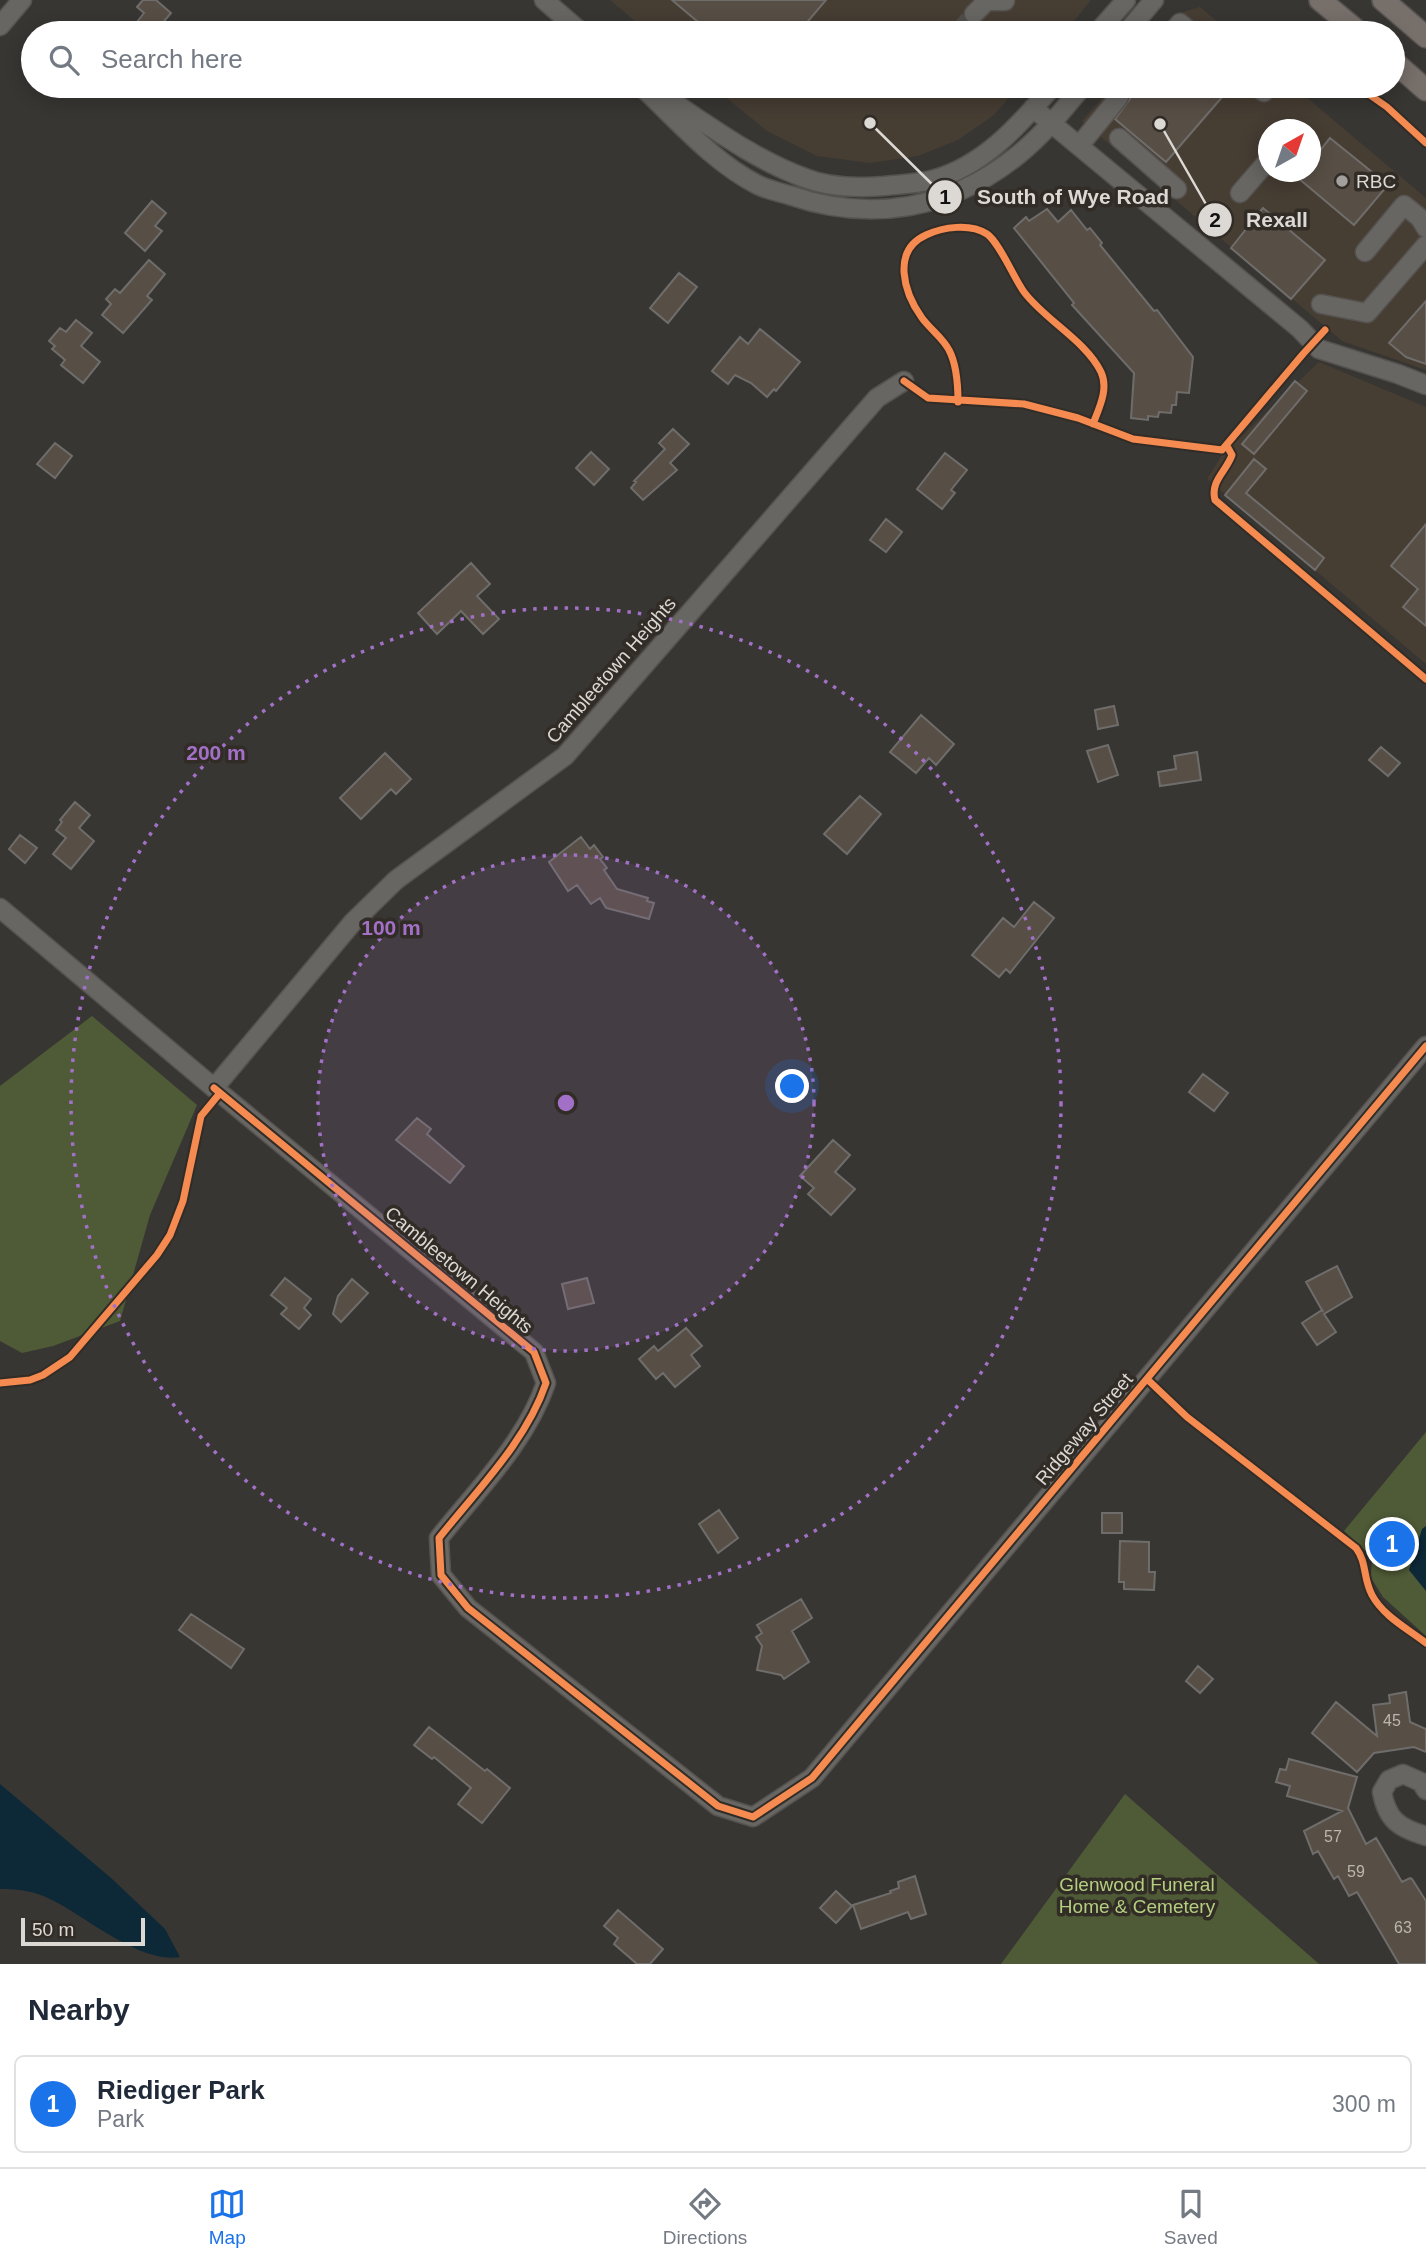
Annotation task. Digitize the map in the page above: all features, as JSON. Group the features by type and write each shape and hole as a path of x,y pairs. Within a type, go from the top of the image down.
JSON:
{"main road":[{"path":"1383,0 1426,37"},
{"path":"1320,1 1345,21"},
{"path":"1405,72 1426,90"}],"street":[{"path":"0,26 22,0"},
{"path":"544,0 568,21"},
{"path":"1108,21 1126,0"},
{"path":"1136,21 1154,0"},
{"path":"974,14 987,1 1005,1"},
{"path":"654,98 719,158 759,185 823,206 858,210 915,206 950,196 985,178 1018,156 1073,98"},
{"path":"666,98 747,151 807,179 854,188 932,180 958,169 989,151 1018,126 1042,98"},
{"path":"1079,146 1118,98"},
{"path":"1033,108 1300,329 1319,349 1426,385"},
{"path":"1119,138 1177,189"},
{"path":"1240,193 1258,172"},
{"path":"1365,252 1404,205 1420,218 1426,228"},
{"path":"1321,304 1367,313 1426,245"},
{"name":"Cambleetown Heights","path":"214,1088 353,922 396,880 565,756 877,398 904,381"},
{"name":"Cambleetown Heights","path":"0,908 534,1352 546,1383 540,1401 512,1447 439,1538 441,1575 468,1608 718,1806 753,1817"},
{"name":"Ridgeway Street","path":"753,1817 812,1778 1426,1046"},
{"path":"1426,1790 1421,1782 1403,1774 1389,1780 1382,1792 1385,1810 1398,1824 1426,1836"}],"shaded area":[{"path":"610,0 1091,0 1074,21 635,21"},
{"path":"1200,7 1217,21 1168,21 1173,15"},
{"path":"727,98 1009,98 994,115 958,140 918,156 870,163 817,156 767,131"},
{"path":"1102,98 1307,98 1426,198 1426,370 1342,341 1082,121"},
{"path":"1319,362 1426,407 1426,664 1207,479 1222,455"}],"green space":[{"path":"92,1016 197,1105 150,1215 120,1321 53,1346 22,1353 0,1341 0,1086"},
{"path":"1426,1432 1426,1636 1383,1597 1371,1578 1372,1557 1344,1531"},
{"name":"Glenwood Funeral Home & Cemetery","path":"1125,1794 1319,1964 1001,1964"}],"water":[{"path":"1426,1526 1426,1591 1409,1570 1422,1529"},
{"path":"0,1784 111,1878 165,1929 180,1957 164,1957 130,1946 39,1894 0,1889"}],"building":[{"path":"143,0 156,0 171,13 164,21 138,21 144,13 137,7"},
{"path":"672,0 826,0 808,21 697,21"},
{"path":"1221,98 1166,162 1115,119 1130,99"},
{"name":"RBC","path":"1330,138 1388,185 1354,225 1303,182 1321,182 1321,149"},
{"path":"152,201 166,213 155,226 162,231 145,251 125,233"},
{"path":"1263,208 1325,260 1291,299 1231,248"},
{"path":"1047,209 1058,222 1071,210 1087,230 1090,228 1102,243 1100,245 1154,311 1157,310 1193,357 1189,393 1177,392 1176,405 1172,405 1171,413 1159,412 1158,417 1148,416 1148,420 1131,418 1134,373 1072,305 1074,303 1014,228 1026,217 1029,221"},
{"path":"149,260 165,274 147,296 152,300 123,333 102,315 111,304 106,299 115,289 120,293"},
{"path":"679,273 697,287 668,323 650,308"},
{"path":"1426,301 1426,364 1406,357 1389,343"},
{"path":"76,320 92,333 81,346 100,362 83,383 61,365 65,360 52,349 55,346 49,341 60,328 66,332"},
{"path":"760,329 800,362 776,391 774,389 767,397 751,383 735,375 728,384 712,371 740,337 748,344"},
{"path":"1295,381 1307,391 1254,454 1242,444"},
{"path":"673,429 689,444 670,463 677,470 643,500 631,488 636,482 634,481 665,449 659,443"},
{"path":"55,443 72,456 55,478 37,464"},
{"path":"591,452 609,469 594,485 576,468"},
{"path":"945,453 967,470 951,490 955,493 942,509 917,489"},
{"path":"1254,459 1266,469 1246,493 1324,558 1315,570 1225,495"},
{"path":"886,519 902,532 886,552 870,540"},
{"path":"1426,524 1426,626 1403,607 1418,589 1391,566"},
{"path":"471,563 490,584 477,596 499,619 483,634 461,611 437,634 418,613"},
{"path":"1114,706 1118,725 1098,729 1095,710"},
{"path":"921,715 954,744 936,765 929,758 916,773 890,752"},
{"path":"1108,745 1118,775 1098,782 1087,751"},
{"path":"1381,747 1400,763 1388,776 1369,760"},
{"path":"1197,752 1201,780 1160,786 1158,772 1176,769 1174,756"},
{"path":"385,753 411,779 396,794 391,789 361,819 340,798"},
{"path":"860,796 881,814 847,854 824,834"},
{"path":"75,802 90,815 79,828 94,841 71,869 53,854 66,838 56,830 62,822 60,820"},
{"path":"20,835 37,848 25,863 9,849"},
{"path":"581,837 590,849 594,845 603,857 600,859 607,868 604,870 617,889 648,898 647,901 654,903 649,919 606,908 600,898 591,904 577,885 568,891 549,862"},
{"path":"1034,902 1054,918 1010,973 1006,969 999,977 972,955 1003,918 1014,927"},
{"path":"1203,1074 1228,1093 1214,1111 1189,1092"},
{"path":"417,1118 431,1129 427,1134 464,1166 450,1183 396,1140"},
{"path":"833,1140 850,1155 835,1172 855,1189 831,1215 808,1194 814,1188 800,1176"},
{"path":"1337,1266 1352,1297 1324,1314 1336,1332 1317,1345 1302,1323 1322,1310 1306,1282"},
{"path":"285,1278 311,1299 304,1308 311,1315 299,1329 281,1314 287,1308 271,1295"},
{"path":"587,1278 594,1303 568,1309 562,1284"},
{"path":"352,1279 368,1293 341,1322 333,1314 338,1296"},
{"path":"686,1328 702,1346 691,1355 700,1366 675,1387 663,1373 656,1379 639,1359 654,1346 658,1351"},
{"path":"719,1510 738,1538 718,1553 699,1524"},
{"path":"1102,1513 1122,1513 1122,1533 1102,1533"},
{"path":"1120,1541 1149,1542 1149,1572 1155,1572 1154,1590 1124,1589 1124,1582 1119,1582"},
{"path":"801,1599 812,1618 792,1631 809,1662 784,1679 781,1675 757,1670 762,1646 756,1637 762,1633 757,1625"},
{"path":"191,1614 244,1649 231,1668 179,1630"},
{"path":"1198,1666 1213,1679 1200,1693 1186,1681"},
{"path":"1406,1692 1410,1722 1426,1729 1426,1752 1414,1747 1374,1753 1357,1772 1312,1733 1336,1702 1377,1736 1373,1705 1390,1703 1389,1695"},
{"path":"429,1727 510,1788 482,1823 458,1804 471,1788 434,1757 432,1759 414,1745"},
{"path":"1289,1759 1357,1777 1348,1808 1366,1844 1376,1838 1402,1882 1412,1879 1426,1901 1426,1964 1399,1964 1357,1892 1349,1896 1338,1876 1334,1879 1318,1851 1313,1854 1304,1831 1342,1811 1287,1796 1290,1786 1276,1782 1280,1769 1286,1770"},
{"path":"915,1876 926,1914 911,1919 908,1912 861,1929 853,1905 891,1893 890,1891 899,1888 898,1882"},
{"path":"836,1891 852,1906 836,1923 820,1908"},
{"path":"618,1910 663,1949 650,1964 637,1964 614,1944 618,1938 604,1926"}],"tunnel":[{"path":"968,21 974,14"}],"cycle path":[{"path":"1374,98 1426,143"},
{"path":"958,402 957,375 952,356 916,308 910,297 904,273 908,251 915,242 940,230 965,227 992,238 1024,292 1076,340 1094,361 1101,372 1104,385 1093,424"},
{"path":"904,381 928,398 1024,404 1078,418 1133,439 1222,450 1325,330"},
{"path":"1227,446 1232,455 1215,487 1215,500 1426,679"},
{"path":"214,1088 534,1352 546,1383 537,1405 499,1465 439,1538 441,1575 468,1608 718,1806 753,1817 812,1778 1426,1046"},
{"path":"0,1383 30,1380 43,1375 70,1357 157,1255 170,1235 183,1201 201,1116 220,1093"},
{"path":"1147,1379 1187,1417 1356,1548 1362,1559 1369,1589 1377,1603 1389,1616 1426,1643"}],"place":[{"name":"South of Wye Road","path":"870,123"},
{"name":"Rexall","path":"1160,124"},
{"name":"RBC","path":"1342,181"},
{"name":"Riediger Park","path":"1392,1544"}]}
